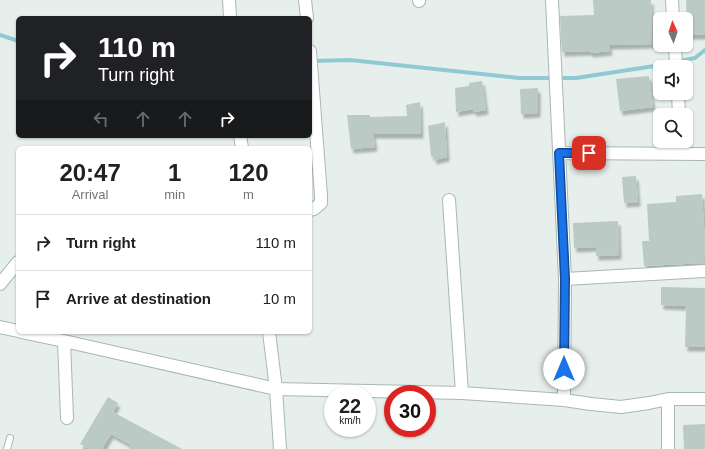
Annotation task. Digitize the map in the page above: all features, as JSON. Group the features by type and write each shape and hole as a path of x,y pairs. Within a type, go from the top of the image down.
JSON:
{"street":[{"path":"229,0 230,16"},
{"path":"305,0 307,16"},
{"path":"552,0 565,279 564,400"},
{"path":"672,0 673,12"},
{"path":"312,68 321,196 321,204 312,210"},
{"path":"682,148 682,154"},
{"path":"559,153 705,154"},
{"path":"449,200 462,393"},
{"path":"0,284 16,264"},
{"path":"565,279 705,271"},
{"path":"0,327 16,331"},
{"path":"31,334 276,389 462,393 564,400 621,407 650,404 668,399 705,399"},
{"path":"269,334 276,389 280,449"},
{"path":"64,341 67,418"},
{"path":"668,399 668,449"}],"lane":[{"path":"7,449 10,438"}],"building":[{"path":"593,0 651,0 652,44 609,45 610,51 590,53 590,51 562,52 560,16 594,15"},
{"path":"686,0 705,0 705,35 693,35 693,12 687,12"},
{"path":"649,76 653,107 620,111 616,79"},
{"path":"482,81 486,110 474,112 473,109 456,112 455,88 469,86 469,83"},
{"path":"538,88 538,113 521,114 520,89"},
{"path":"420,102 421,134 373,134 375,147 351,149 347,115 370,115 370,117 407,116 406,105"},
{"path":"445,122 447,157 434,160 434,156 431,156 428,126"},
{"path":"636,176 638,202 624,203 622,177"},
{"path":"702,194 705,263 644,266 642,241 649,241 647,204 676,202 676,196"},
{"path":"618,221 619,255 596,256 596,247 574,248 573,223"},
{"path":"661,287 705,288 705,347 685,347 686,306 661,305"},
{"path":"108,397 118,403 113,412 182,449 129,449 131,445 111,434 102,449 89,449 80,444"},
{"path":"705,424 705,449 684,449 683,425"}],"waterway":[{"path":"0,35 16,40"},
{"path":"312,61 350,60 519,78 576,78 661,65 695,58 705,50"}],"route":[{"path":"564,369 565,279 559,153 589,153"}]}
